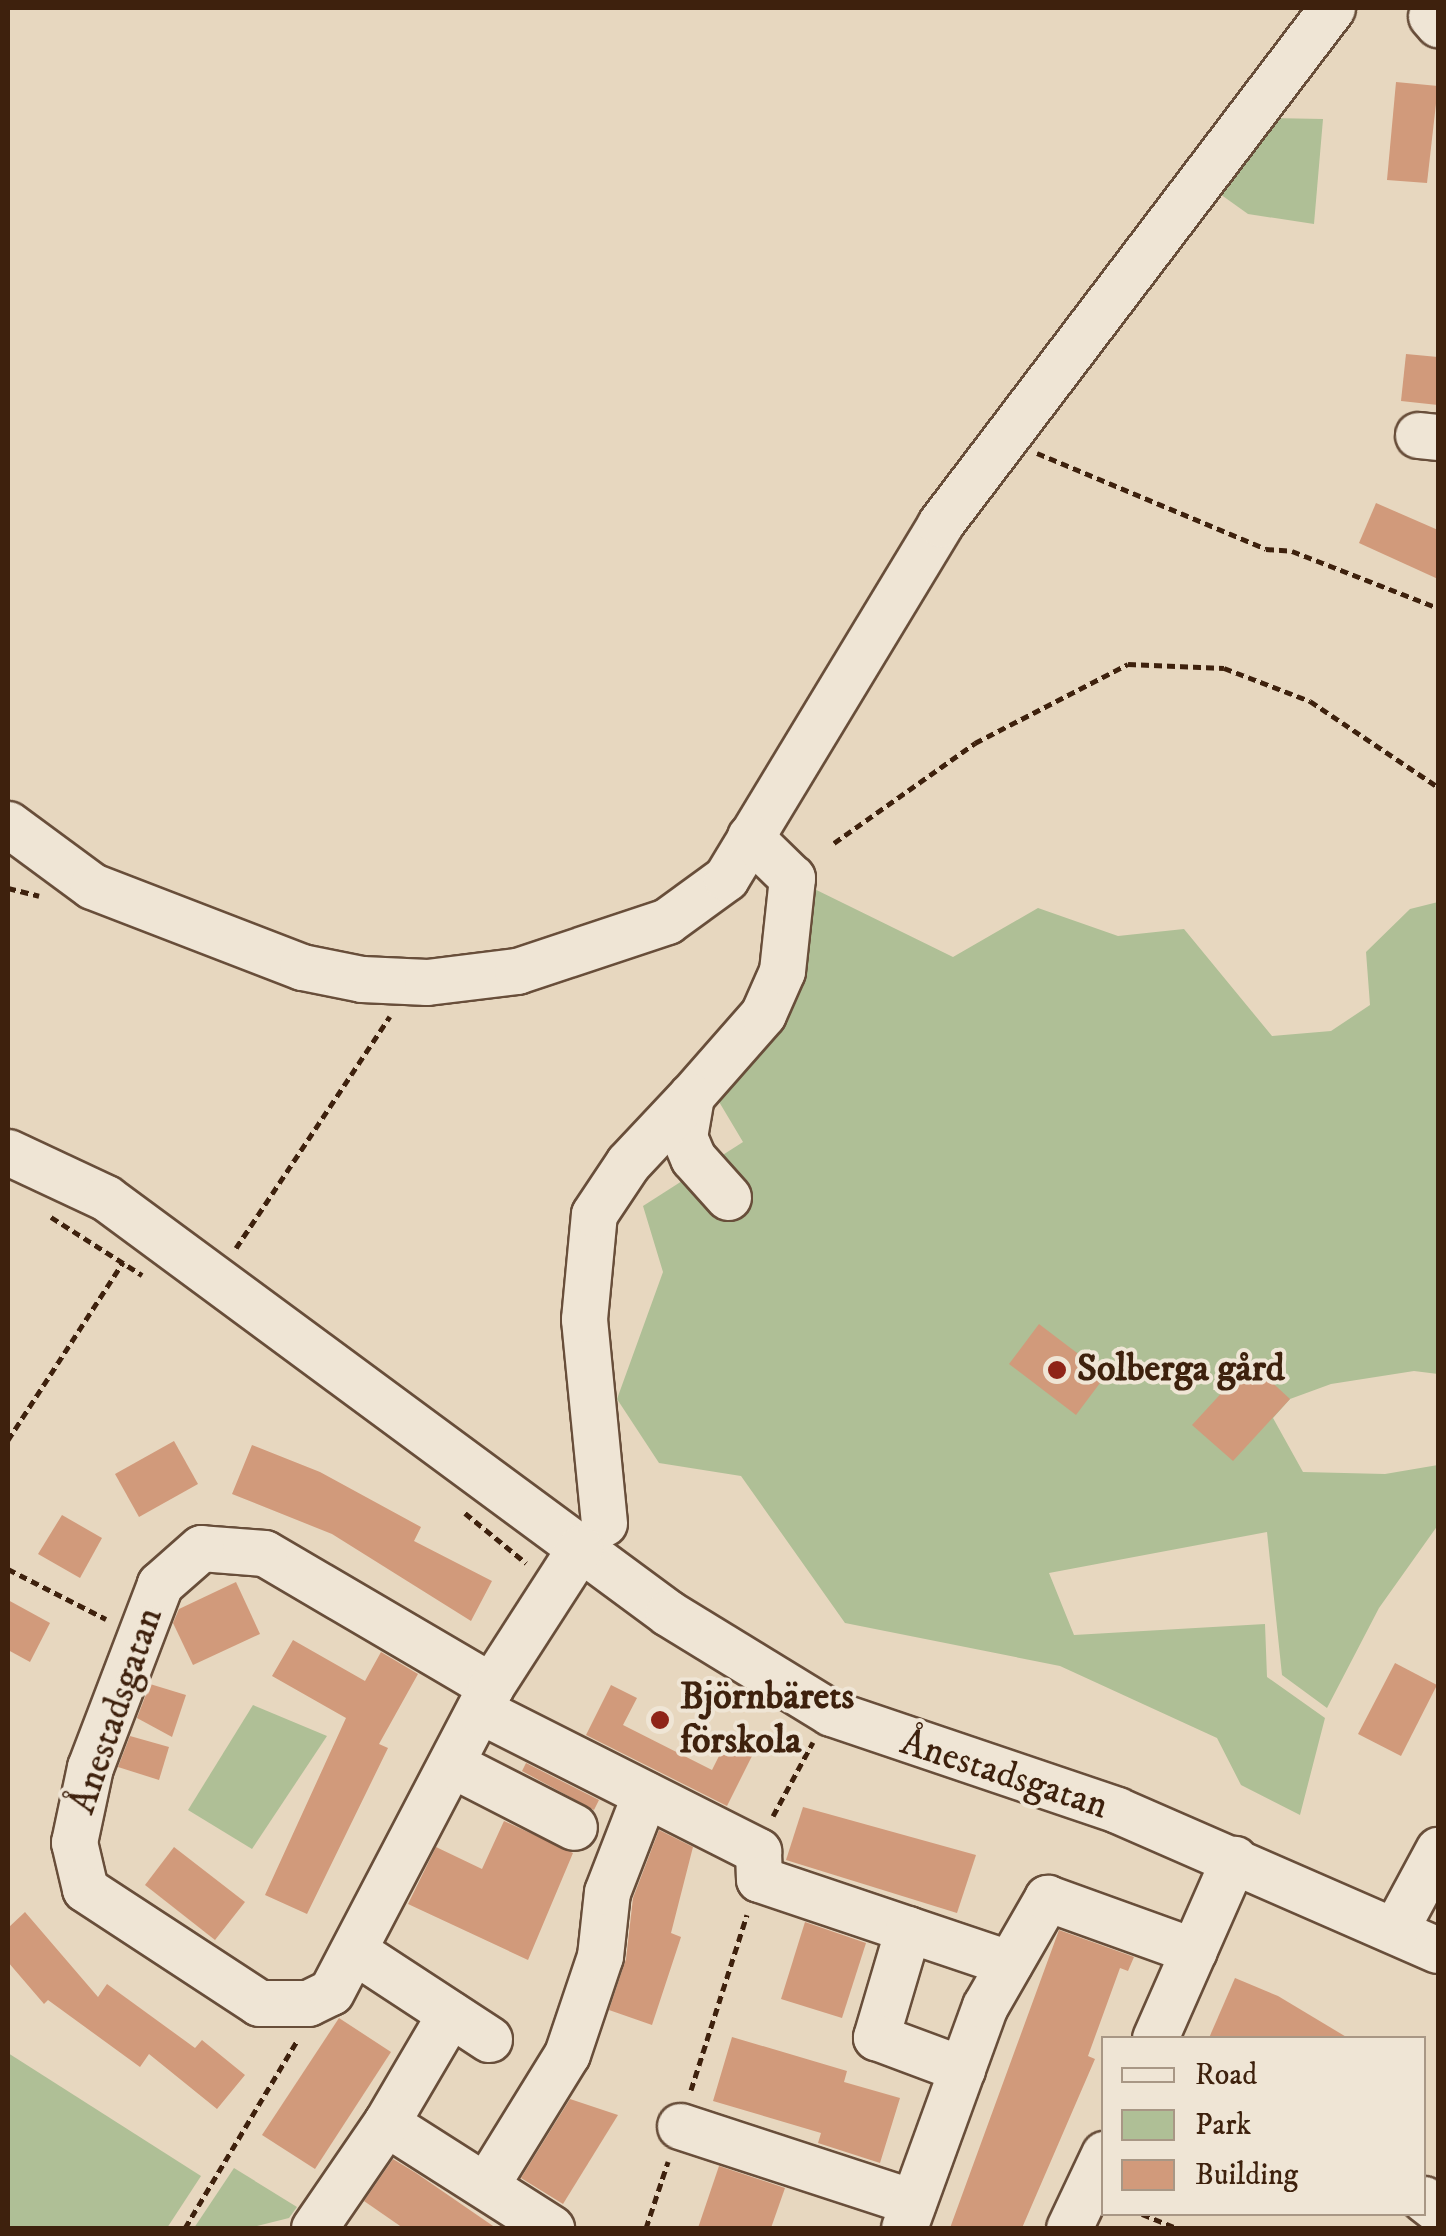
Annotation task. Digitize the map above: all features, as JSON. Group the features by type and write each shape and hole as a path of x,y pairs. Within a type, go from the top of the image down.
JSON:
{"street":[{"path":"8,824 92,886 161,916 302,967 413,981 517,971 666,921 726,878 880,616 1006,440 1332,8"},
{"path":"308,2003 332,1992 485,1698 555,1586 592,1536 584,1319 594,1214 628,1164 764,1014 782,970 792,878 750,837"},
{"path":"691,1096 684,1137 692,1158 728,1197"},
{"name":"Ånestadsgatan","path":"8,1152 106,1198 592,1536 738,1659 831,1713 1117,1810 1396,1928 1438,1950"},
{"name":"Ånestadsgatan","path":"308,2003 259,2003 85,1890 74,1842 90,1767 160,1584 201,1548 264,1553 485,1698 759,1865 908,1929 1009,1962"},
{"path":"451,1764 574,1827"},
{"path":"486,2185 566,2054 600,1956 607,1892 645,1794"},
{"path":"1396,1928 1438,1850"},
{"path":"1156,2036 1234,1859"},
{"path":"680,2126 908,2215 962,2069 1009,1962 1046,1898 1194,1951"},
{"path":"908,1929 876,2037 962,2069"},
{"path":"356,1952 488,2039"},
{"path":"314,2228 386,2123 450,2014"},
{"path":"386,2123 551,2228"},
{"path":"1069,2228 1101,2160"}],"path":[{"path":"1006,440 1266,550 1292,550 1438,608"},
{"path":"834,843 976,743 1128,664 1224,668 1310,701 1438,787"},
{"path":"218,1276 413,981"},
{"path":"41,1211 147,1279"},
{"path":"8,1437 123,1262"},
{"path":"453,1504 555,1586"},
{"path":"8,1569 140,1636"},
{"path":"646,2228 759,1865 812,1744"},
{"path":"185,2228 299,2038 308,2003"},
{"path":"1147,2216 1177,2228"}],"green space":[{"path":"1265,118 1323,119 1314,224 1248,214 1220,194"},
{"path":"792,878 953,957 1038,908 1118,936 1184,929 1272,1036 1331,1031 1370,1005 1366,952 1410,909 1438,902 1438,1374 1414,1371 1331,1384 1290,1399 1273,1418 1303,1472 1385,1474 1438,1465 1438,1525 1379,1608 1327,1708 1282,1675 1267,1532 1049,1573 1074,1635 1265,1624 1267,1677 1325,1718 1300,1815 1241,1785 1217,1738 1060,1666 845,1623 741,1476 659,1463 617,1399 663,1272 643,1206 743,1142 709,1085 731,1053"},
{"path":"253,1705 327,1736 252,1849 188,1810"},
{"path":"8,2053 201,2176 167,2228 8,2228"},
{"path":"234,2168 297,2207 289,2218 249,2228 194,2228"}],"building":[{"path":"1396,82 1438,86 1427,183 1387,180"},
{"path":"1406,354 1438,357 1438,405 1401,401"},
{"path":"1376,503 1438,530 1438,579 1359,543"},
{"name":"Solberga gård","path":"1039,1324 1106,1375 1076,1415 1009,1364"},
{"path":"1250,1362 1290,1399 1233,1461 1192,1425"},
{"path":"174,1441 198,1484 139,1517 115,1474"},
{"path":"252,1445 320,1472 421,1527 414,1541 492,1581 471,1621 332,1534 232,1494"},
{"path":"62,1515 102,1538 80,1578 38,1554"},
{"path":"236,1582 260,1634 193,1665 173,1623 179,1609"},
{"path":"8,1600 50,1623 30,1662 8,1650"},
{"path":"293,1640 365,1681 381,1652 418,1674 379,1744 388,1748 307,1914 265,1895 346,1718 272,1676"},
{"path":"1395,1663 1437,1685 1401,1756 1358,1734"},
{"path":"150,1684 186,1695 172,1737 137,1718"},
{"path":"611,1685 637,1698 623,1725 712,1770 726,1742 752,1756 727,1806 586,1735"},
{"path":"130,1736 169,1747 159,1780 118,1767"},
{"path":"526,1763 599,1800 594,1810 522,1771"},
{"path":"803,1807 976,1855 957,1913 786,1860"},
{"path":"504,1821 573,1853 528,1960 408,1904 436,1847 482,1869"},
{"path":"659,1830 693,1847 671,1933 681,1937 652,2025 609,2010 626,1959 633,1898"},
{"path":"174,1847 245,1902 215,1940 145,1885"},
{"path":"25,1912 98,1997 107,1984 195,2048 202,2040 245,2075 217,2109 149,2054 140,2067 48,2000 44,2004 8,1962 8,1928"},
{"path":"805,1922 866,1943 842,2018 781,1999"},
{"path":"1059,1930 1134,1957 1128,1971 1120,1968 1088,2056 1095,2059 1022,2228 950,2228"},
{"path":"1235,1978 1278,1996 1345,2036 1210,2036"},
{"path":"339,2018 391,2052 315,2169 262,2135"},
{"path":"732,2037 847,2071 844,2082 900,2098 880,2163 818,2143 821,2133 713,2101"},
{"path":"570,2099 618,2115 563,2204 521,2178"},
{"path":"393,2159 496,2228 403,2228 364,2201"},
{"path":"719,2166 785,2188 771,2228 698,2228"}],"place":[{"name":"Solberga gård","path":"1057,1370"},
{"name":"Björnbärets förskola","path":"660,1720"}]}
